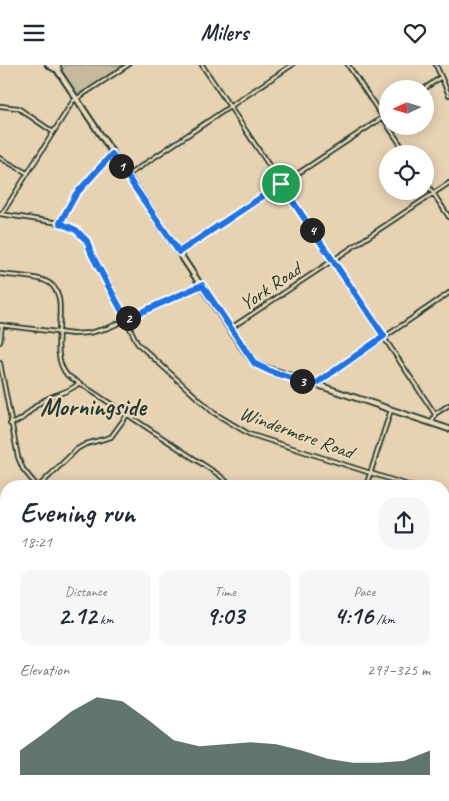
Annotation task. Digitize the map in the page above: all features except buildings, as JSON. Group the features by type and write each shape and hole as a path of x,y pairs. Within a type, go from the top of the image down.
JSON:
{"main road":[{"path":"48,65 59,73"},
{"path":"56,65 59,73 112,154 242,346 259,366 449,429"},
{"path":"59,73 63,65"}],"street":[{"path":"1,214 76,98 128,65"},
{"path":"202,65 435,414"},
{"path":"128,175 292,65"},
{"path":"348,65 379,112"},
{"path":"436,65 449,95"},
{"path":"434,82 441,77"},
{"path":"0,106 18,108 53,132"},
{"path":"179,252 379,119"},
{"path":"60,223 76,194 112,154"},
{"path":"0,158 27,173"},
{"name":"York Road","path":"434,192 449,183"},
{"path":"434,194 449,217"},
{"name":"York Road","path":"231,330 423,200"},
{"name":"Windermere Road","path":"1,214 60,223 76,230 87,241 92,255 137,343 222,418 249,433 392,480"},
{"path":"0,274 43,280 54,288 60,297 61,304 57,332 60,364 67,375 227,480"},
{"path":"0,342 1,325 57,332 89,333 126,319 202,285"},
{"path":"314,385 449,293"},
{"path":"0,363 10,424 23,469 33,480"},
{"path":"10,424 24,418 42,401 69,392 79,383"},
{"path":"432,423 435,414 449,405"},
{"path":"368,480 390,410"},
{"path":"44,480 77,449 86,444 112,437 127,415"}],"shaded area":[{"path":"65,65 125,65 78,95 62,71"}],"district":[{"name":"Morningside","path":"93,406"}],"route":[{"path":"112,154 179,252 281,184 384,336 314,385 272,372 255,364 233,334 202,285 126,319 118,300 92,255 87,241 76,230 60,223 76,194 112,154"}]}
